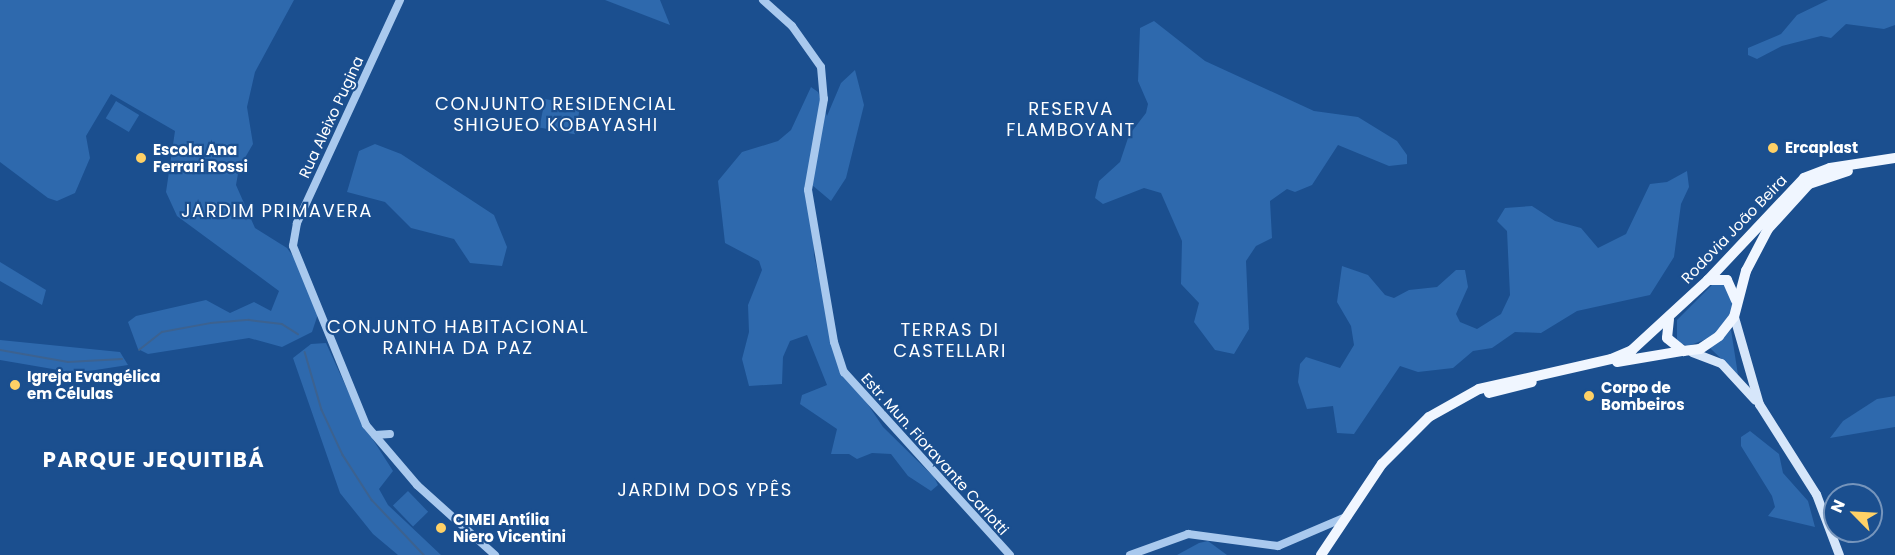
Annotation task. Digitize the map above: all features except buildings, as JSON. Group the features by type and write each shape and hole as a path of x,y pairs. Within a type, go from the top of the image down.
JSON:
{"main road":[{"name":"Rodovia João Beira","path":"1350,515 1405,437 1458,399 1505,381 1611,359 1646,340 1708,280 1804,178 1830,168 1895,158"},
{"name":"Rodovia João Beira","path":"1350,515 1390,462 1446,413 1479,395 1630,359 1686,351 1719,336 1735,312 1757,244 1802,189 1848,171 1895,165"},
{"path":"1708,280 1721,278 1733,285 1735,312 1759,404"},
{"path":"1670,316 1667,338 1686,351 1721,363 1759,404 1816,494 1839,555"},
{"path":"1321,555 1350,515"},
{"path":"1328,555 1350,515"}],"street":[{"name":"Rua Aleixo Pugina","path":"375,435 326,331 293,246 297,223 400,0"},
{"name":"Estr. Mun. Fioravante Carlotti","path":"763,0 792,26 821,67 824,99 808,189 834,342 844,372 1010,555"},
{"path":"375,435 390,434"},
{"path":"375,435 393,459 495,555"},
{"path":"1130,555 1188,534 1278,546 1350,515"},
{"path":"1325,525 1337,530"}],"shaded area":[{"path":"0,0 294,0 255,72 247,107 253,144 239,168 236,185 255,228 287,248 298,263 318,314 312,332 282,347 249,338 148,354 138,349 128,322 136,316 206,300 230,313 254,302 271,311 279,291 177,216 166,192 175,131 111,94 86,136 90,158 75,193 57,201 48,198 0,162"},
{"path":"605,0 660,0 670,25"},
{"path":"1828,0 1895,0 1895,25 1884,29 1846,24 1831,38 1821,36 1782,46 1757,59 1748,55 1748,48 1781,34 1797,15"},
{"path":"1154,21 1205,61 1314,111 1358,117 1397,141 1407,155 1407,164 1389,166 1338,145 1312,185 1295,192 1287,189 1270,201 1272,238 1256,246 1246,261 1249,329 1234,354 1215,350 1194,322 1199,303 1181,284 1182,241 1161,193 1144,188 1103,204 1095,198 1099,181 1120,162 1129,135 1146,113 1148,104 1138,81 1140,28"},
{"path":"855,70 864,105 846,178 831,201 812,185 814,256 841,364 883,427 934,477 938,485 931,491 908,476 891,454 872,453 857,459 849,454 831,454 837,429 800,404 802,395 827,385 807,335 790,341 783,357 782,384 749,386 742,359 749,332 748,305 762,270 759,261 725,243 718,181 742,152 778,141 791,130 811,87 818,92 827,116 841,83"},
{"path":"545,99 580,106 575,134 539,127"},
{"path":"116,101 139,115 129,132 106,118"},
{"path":"375,144 401,154 494,215 507,247 502,266 470,263 454,239 411,228 385,202 347,192 359,151"},
{"path":"1687,171 1689,187 1681,204 1674,257 1650,295 1577,311 1541,333 1515,332 1492,348 1473,351 1453,368 1418,372 1400,366 1354,434 1337,433 1333,406 1307,409 1298,382 1300,364 1306,357 1340,368 1354,345 1351,326 1337,302 1342,266 1368,275 1385,295 1394,298 1409,290 1437,287 1456,270 1465,270 1468,287 1456,314 1460,322 1477,329 1501,314 1510,295 1507,231 1497,221 1505,208 1532,206 1555,221 1581,228 1598,248 1626,234 1650,184 1667,182"},
{"path":"0,262 46,290 42,305 0,281"},
{"path":"1724,283 1736,305 1717,335 1688,346 1677,342 1677,320 1713,284"},
{"path":"1731,330 1738,375 1710,348"},
{"path":"0,340 120,352 128,365 76,373 0,360"},
{"path":"326,343 363,424 393,471 379,489 388,505 441,555 398,555 373,534 340,493 293,358 311,344"},
{"path":"1895,396 1895,427 1830,438 1843,421 1877,399"},
{"path":"1750,431 1779,454 1783,473 1808,501 1815,527 1768,516 1775,507 1772,496 1741,446 1741,437"},
{"path":"408,491 428,512 413,526 393,506"},
{"path":"1208,541 1227,555 1177,555 1199,543"}],"waterway":[{"path":"139,350 162,332 211,323 249,320 282,324 298,334"},
{"path":"0,350 68,362 122,359"},
{"path":"305,352 322,410 343,455 372,500 424,555"}],"place":[{"name":"Ercaplast","path":"1773,148"},
{"name":"Escola Ana Ferrari Rossi","path":"141,158"},
{"name":"Igreja Evangélica em Células","path":"15,385"},
{"name":"Corpo de Bombeiros","path":"1589,396"},
{"name":"CIMEI Antília Niero Vicentini","path":"441,528"}],"district":[{"name":"CONJUNTO RESIDENCIAL SHIGUEO KOBAYASHI","path":"556,115"},
{"name":"RESERVA FLAMBOYANT","path":"1071,120"},
{"name":"JARDIM PRIMAVERA","path":"277,211"},
{"name":"CONJUNTO HABITACIONAL RAINHA DA PAZ","path":"458,338"},
{"name":"TERRAS DI CASTELLARI","path":"950,341"},
{"name":"PARQUE JEQUITIBÁ","path":"154,460"},
{"name":"JARDIM DOS YPÊS","path":"705,490"}]}
